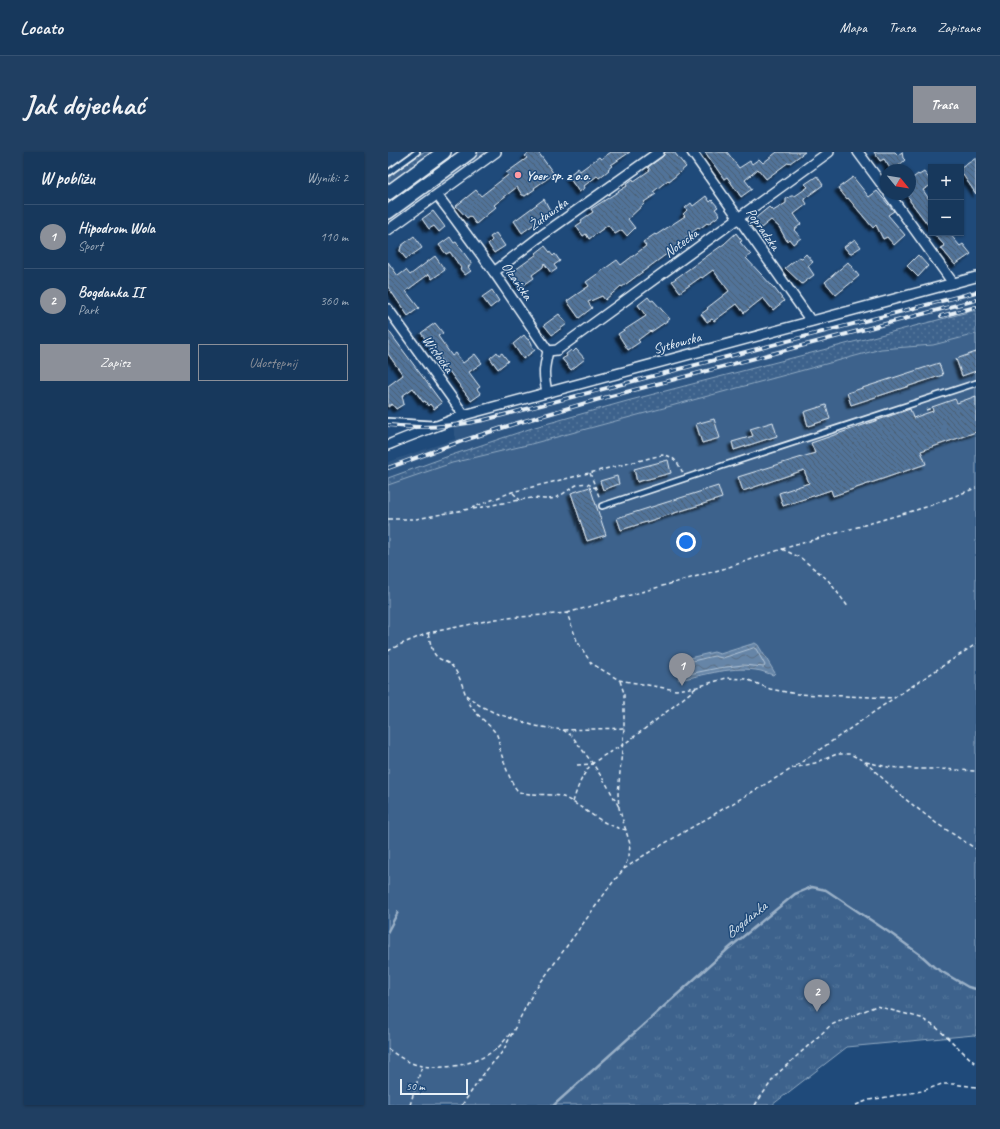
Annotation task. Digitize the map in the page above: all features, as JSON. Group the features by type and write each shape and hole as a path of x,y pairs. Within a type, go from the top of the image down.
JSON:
{"main road":[{"path":"388,193 444,152"},
{"path":"388,212 470,152"}],"street":[{"path":"388,230 496,152"},
{"name":"Żuławska","path":"494,272 538,238 659,152"},
{"name":"Popradzka","path":"692,152 811,321"},
{"name":"Notecka","path":"548,351 557,350 829,152"},
{"path":"858,152 880,182"},
{"name":"Olzańska","path":"437,195 494,272 548,351"},
{"path":"893,200 953,283"},
{"name":"Sytkowska","path":"388,445 407,436 464,415 976,276"},
{"name":"Wisłocka","path":"388,309 464,415"},
{"path":"547,392 543,377 544,365 548,351"}],"lane":[{"path":"388,173 417,152"},
{"path":"602,506 976,384"},
{"path":"388,421 443,424"}],"path":[{"path":"926,410 932,408"},
{"path":"469,509 512,492 662,455 670,456 677,462 686,479"},
{"path":"590,473 602,506"},
{"path":"388,519 416,519 520,500 534,498 556,498 574,486 582,483 589,483 596,488"},
{"path":"388,651 428,633 496,619 567,613 726,568 926,507 976,488"},
{"path":"512,492 520,500"},
{"path":"782,550 801,558 828,580 849,608"},
{"path":"567,613 577,641 591,663 620,680 676,690 697,687 726,678 746,679 770,689 797,694 894,698"},
{"path":"428,633 433,653 436,657 450,664 460,678 471,706 493,728 498,737 505,766 519,793 562,796 608,825 617,829 627,830"},
{"path":"462,1105 485,1072 503,1051 533,993 624,869 643,856 793,768 894,698 976,644"},
{"path":"619,808 618,794 624,728 624,693 620,680"},
{"path":"573,802 583,776 593,764 662,717 697,687"},
{"path":"465,694 479,705 495,713 535,726 563,730 624,728"},
{"path":"563,730 572,736 593,764 607,785 619,808 627,830 630,844 629,856 624,869"},
{"path":"793,768 816,763 836,754 850,754 864,761 888,767 976,771"},
{"path":"864,761 904,798 936,823 976,849"},
{"path":"577,765 593,764"},
{"path":"755,1105 776,1074 831,1025 876,1006 921,1018 937,1028 976,1064"},
{"path":"388,1049 405,1060 422,1066 451,1067 475,1061 496,1049 513,1030"},
{"path":"410,1105 422,1066"},
{"path":"856,1105 870,1100 922,1091 942,1084 953,1084 976,1088"}],"shaded area":[{"path":"976,289 976,310 627,401 535,427 388,478 388,462 455,439 453,424 484,419 841,326"}],"green space":[{"path":"423,152 435,152 388,186 388,177"},
{"path":"478,152 492,152 388,228 388,218"},
{"path":"436,165 440,166 388,206 388,199"},
{"path":"976,310 976,352 388,581 388,478 535,427 627,401"},
{"path":"976,334 976,989 968,987 934,967 922,956 893,935 826,890 812,887 795,894 728,949 554,1105 388,1105 388,485 452,463 531,444 881,349 933,345"},
{"path":"812,887 826,890 893,935 922,956 934,967 968,987 976,989 976,1036 847,1047 772,1105 554,1105 728,949 795,894"}],"water":[{"path":"755,643 758,645 775,673 773,675 751,669 740,669 720,671 679,680 678,670 681,660 714,652 720,654"}],"building":[{"path":"530,152 538,152 554,174 534,188 535,189 525,196 522,195 517,187 494,205 496,207 476,224 470,216 467,218 456,206 476,190 481,196 508,175 506,173 527,158 525,156"},
{"path":"611,152 630,152 611,165 612,166 608,169 609,170 599,178 597,176 584,186 585,188 579,192 568,176 578,168 580,171 599,157 601,159"},
{"path":"665,152 674,152 686,167 653,192 656,194 644,202 645,203 628,219 635,228 627,236 622,230 615,234 608,225 589,239 586,234 583,236 576,226 582,222 581,220 593,212 591,209 627,186 626,184 633,179 634,181 650,170 648,167 662,157"},
{"path":"705,152 727,152 739,168 750,161 752,164 759,159 763,163 777,152 805,152 766,179 758,169 745,180 752,189 741,197 727,177 724,179"},
{"path":"874,152 895,152 898,155 902,152 905,160 901,164 887,164 884,159 880,161"},
{"path":"976,158 976,194 964,176 964,166"},
{"path":"924,172 928,177 928,187 923,190 928,198 928,225 910,201 916,200 916,176"},
{"path":"817,176 823,185 804,199 807,204 794,214 801,224 794,230 801,238 793,244 789,239 787,241 779,227 771,220 761,228 753,220 769,207 773,211 786,203 786,199 791,196 795,196 808,187 805,184"},
{"path":"853,177 869,197 877,191 880,195 880,200 885,200 894,211 888,215 905,235 894,245 887,237 883,239 876,225 873,228 838,188"},
{"path":"706,196 710,202 712,200 718,207 715,209 720,215 708,224 707,223 699,229 698,228 685,238 687,239 622,287 621,286 605,300 602,296 588,302 592,308 579,318 567,301 589,286 586,282 617,260 621,265 646,246 643,242 685,216 683,214 687,210 685,208 691,203 693,206"},
{"path":"544,199 551,212 522,233 514,221"},
{"path":"433,211 445,227 439,232 434,226 429,229 422,219"},
{"path":"496,233 505,246 494,253 488,244 492,240 490,237"},
{"path":"736,233 742,241 740,242 751,255 746,258 775,289 784,301 773,310 763,298 744,313 737,304 714,321 712,319 707,322 701,314 729,291 713,270 680,292 672,281 724,244"},
{"path":"414,236 422,248 406,259 400,251 401,246"},
{"path":"936,236 952,236 960,246 963,244 971,254 955,265 941,248 945,246"},
{"path":"450,237 454,243 456,242 472,264 468,267 471,271 465,275 450,252 446,254 439,245"},
{"path":"855,239 861,247 850,254 844,247"},
{"path":"545,246 553,256 555,254 560,261 554,265 557,269 551,273 544,263 543,267 532,275 534,278 521,287 511,273 537,254 536,253"},
{"path":"806,254 813,262 808,266 814,275 802,284 785,268 799,257 802,258"},
{"path":"918,255 928,266 918,277 907,266"},
{"path":"435,256 445,270 432,279 429,274 406,291 419,308 408,316 388,287 388,262 398,276 406,270 410,275"},
{"path":"848,262 859,276 836,295 825,282"},
{"path":"492,290 499,301 490,308 482,297"},
{"path":"648,297 651,301 653,300 670,319 651,332 650,331 638,340 640,342 628,350 618,334 646,316 638,305"},
{"path":"559,314 567,324 552,335 544,325"},
{"path":"435,323 443,333 438,336 452,356 456,353 463,363 475,354 482,363 469,372 480,387 477,389 481,394 471,401 421,333"},
{"path":"388,330 442,403 434,409 430,404 428,406 425,401 423,402 413,388 402,396 404,404 396,409 392,404 388,407 388,386 403,375 388,354"},
{"path":"524,335 530,340 535,350 523,359 513,344"},
{"path":"576,349 585,359 571,370 562,359 567,356 566,354 571,350 573,352"},
{"path":"497,352 499,355 502,353 508,361 498,369 490,358"},
{"path":"976,352 976,371 962,376 956,359"},
{"path":"939,363 943,375 851,405 847,393"},
{"path":"976,396 976,432 921,451 926,464 833,496 831,490 783,506 779,493 809,483 804,470 743,491 738,477 815,453 811,443 910,409 913,418 933,411 932,407 955,399 957,403"},
{"path":"826,405 830,419 808,426 804,412"},
{"path":"714,419 720,438 702,443 696,424"},
{"path":"773,422 777,436 734,450 732,442 753,436 750,429"},
{"path":"668,460 671,473 637,482 634,469"},
{"path":"617,476 619,484 603,490 600,481"},
{"path":"718,486 722,498 621,530 617,518"},
{"path":"590,487 606,535 587,541 571,493"}],"waterway":[{"name":"Bogdanka","path":"554,1105 728,949 795,894 812,887 826,890 893,935 922,956 934,967 968,987 976,989"},
{"path":"388,931 398,912"}],"railway":[{"path":"388,425 436,427 484,420 976,292"},
{"path":"388,468 462,441 596,400 976,300"},
{"path":"941,316 976,307"}],"place":[{"name":"Yoer sp. z o.o.","path":"518,175"},
{"name":"Hipodrom Wola","path":"682,686"},
{"name":"Bogdanka II","path":"817,1012"}]}
